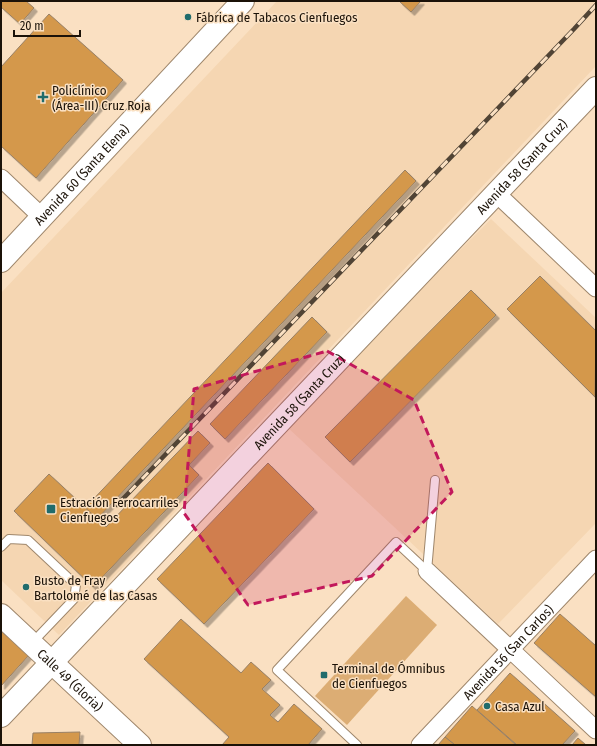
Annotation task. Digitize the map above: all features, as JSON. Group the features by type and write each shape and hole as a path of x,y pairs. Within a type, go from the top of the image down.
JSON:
{"street":[{"name":"Avenida 60 (Santa Elena)","path":"1,261 243,1"},
{"name":"Avenida 58 (Santa Cruz)","path":"1,716 596,88"},
{"path":"1,178 42,217"},
{"path":"496,193 596,288"},
{"name":"Avenida 56 (San Carlos)","path":"420,745 596,559"},
{"path":"427,571 596,730"},
{"name":"Calle 49 (Gloria)","path":"1,615 140,745"}],"lane":[{"path":"427,571 435,480"},
{"path":"1,547 9,539 28,540 76,585 74,599 32,644"},
{"path":"357,745 277,670 396,542 427,571"}],"highlighted area":[{"path":"327,351 414,400 452,492 372,576 248,605 184,513 194,389"}],"shaded area":[{"path":"277,1 596,1 596,66 59,635 1,580 1,293"},
{"path":"491,219 596,318 596,523 498,624 285,425"},
{"path":"406,596 437,625 347,725 315,696"}],"building":[{"path":"1,1 26,1 34,8 20,24 1,7"},
{"path":"399,1 421,1 411,12"},
{"path":"49,14 123,80 36,178 1,146 1,67"},
{"path":"405,170 416,181 97,519 85,508"},
{"path":"540,276 596,331 595,397 507,309"},
{"path":"471,290 496,315 350,462 325,437"},
{"path":"312,317 327,332 225,439 210,424"},
{"name":"Estración Ferrocarriles Cienfuegos","path":"198,431 210,443 189,465 199,475 93,587 14,511 49,474 106,527"},
{"path":"268,463 314,509 204,624 157,579"},
{"path":"560,614 596,646 596,697 534,643"},
{"path":"181,619 241,673 251,662 271,680 262,689 280,705 270,715 278,722 294,704 322,729 308,745 222,745 229,737 144,659"},
{"path":"1,631 29,655 1,686"},
{"path":"510,673 575,731 562,745 517,745 477,710"},
{"path":"472,706 516,745 455,745 445,737"},
{"path":"80,732 79,745 32,745 33,733"},
{"path":"445,737 455,745 438,745"},
{"path":"578,738 586,745 572,745"}],"railway":[{"path":"117,505 596,5"}],"place":[{"name":"Fábrica de Tabacos Cienfuegos","path":"188,17"},
{"name":"Policlínico (Área-III) Cruz Roja","path":"43,97"},
{"name":"Estración Ferrocarriles Cienfuegos","path":"51,509"},
{"name":"Busto de Fray Bartolomé de las Casas","path":"26,587"},
{"name":"Terminal de Ómnibus de Cienfuegos","path":"324,675"},
{"name":"Casa Azul","path":"487,706"}]}
